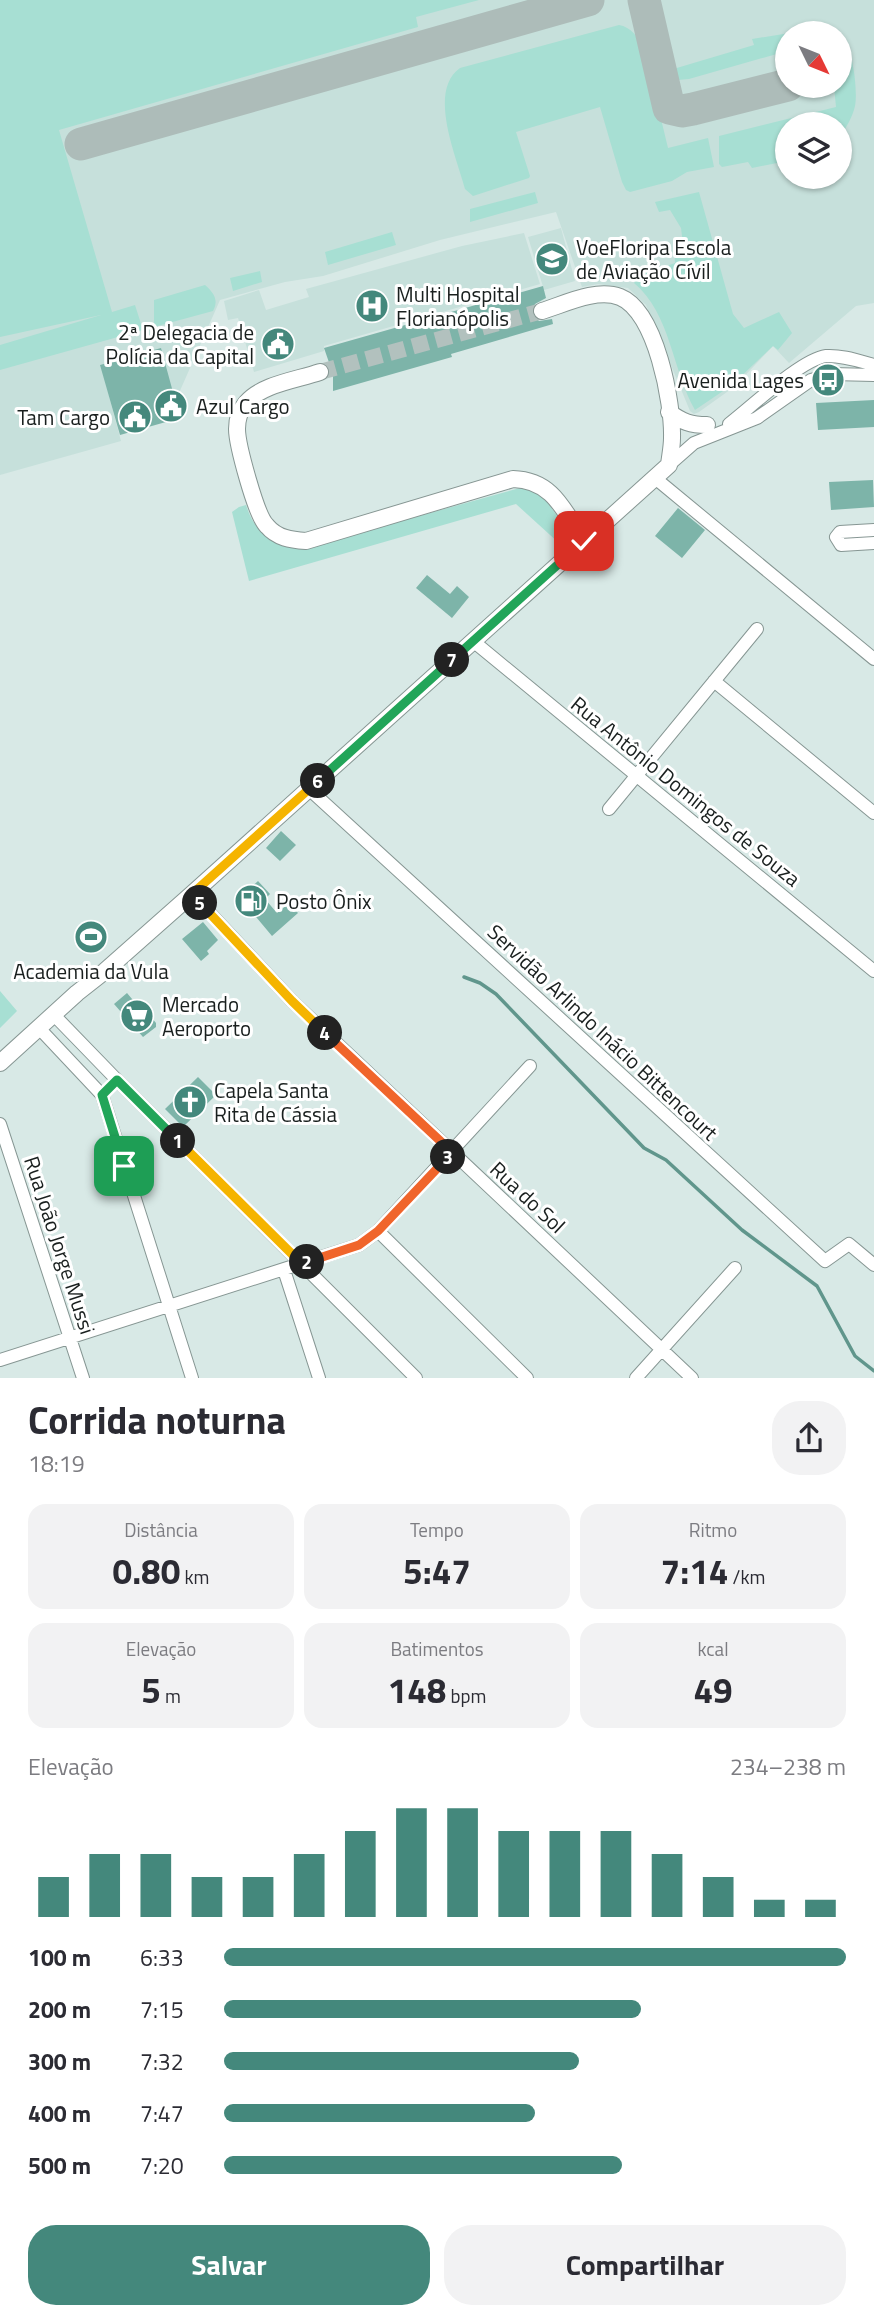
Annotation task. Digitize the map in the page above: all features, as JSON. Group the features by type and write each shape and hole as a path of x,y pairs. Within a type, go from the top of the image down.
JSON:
{"street":[{"path":"542,311 605,294 620,297 633,305 648,327 664,377 672,437 669,465"},
{"path":"0,1063 82,999 105,971 694,443 809,362 826,356 874,365"},
{"path":"320,373 257,394 245,404 239,415 237,431 257,513 277,535 306,541 513,479 529,480 543,485 584,541"},
{"path":"669,412 681,421 713,429 757,418 811,380 832,374 874,374"},
{"path":"655,478 874,659"},
{"path":"874,530 841,532 836,537 841,545 874,543"},
{"path":"609,809 757,629"},
{"name":"Rua Antônio Domingos de Souza","path":"473,641 874,971"},
{"path":"714,681 874,813"},
{"name":"Servidão Arlindo Inácio Bittencourt","path":"309,789 825,1261 849,1244 874,1265"},
{"name":"Rua do Sol","path":"192,894 292,1001 692,1377"},
{"path":"56,1017 416,1377"},
{"path":"0,1072 41,1030"},
{"path":"41,1030 102,1095 192,1377"},
{"path":"0,1360 359,1245 378,1231 530,1066"},
{"path":"102,1095 117,1080"},
{"name":"Rua João Jorge Mussi","path":"0,1124 83,1377"},
{"path":"378,1231 527,1377"},
{"path":"636,1377 736,1268"},
{"path":"284,1269 319,1377"}],"shaded area":[{"path":"0,0 874,0 874,303 856,306 789,363 773,346 734,387 694,414 690,411 646,305 628,288 598,284 582,287 556,212 440,240 323,276 285,282 220,300 175,402 101,366 121,441 0,475"},
{"name":"VoeFloripa Escola de Aviação Cívil","path":"561,228 575,281 544,290 528,237"},
{"name":"Multi Hospital Florianópolis","path":"524,233 540,284 324,346 324,351 254,372 238,318 228,320 224,301 259,290 266,310 309,297 306,289 462,246"}],"green space":[{"path":"0,0 479,0 416,17 418,27 59,130 112,312 135,305 143,330 0,370 0,345 101,315 0,337"},
{"path":"619,25 634,33 644,48 668,148 708,138 714,167 687,172 672,181 630,192 626,190 600,107 516,132 529,178 473,196 465,189 451,143 445,108 450,79 460,68"},
{"path":"775,35 775,54 689,79 678,80 669,76 670,70 754,45 752,39"},
{"path":"852,63 856,99 852,116 852,112 816,112 836,107 835,98 852,98"},
{"path":"775,122 775,163 752,168 748,162 722,167 719,164 719,136"},
{"path":"535,192 538,203 470,222 470,209"},
{"path":"699,192 733,314 744,328 779,312 792,333 778,350 773,346 732,385 695,410 656,310 634,283 641,275 675,263 674,246 683,244 681,228 670,210 659,212 655,202"},
{"path":"392,232 396,245 328,265 325,252"},
{"path":"260,271 262,282 233,291 230,278"},
{"path":"205,285 215,297 213,311 154,327 154,300"},
{"path":"523,487 538,492 564,526 568,537 560,544 516,504 249,581 232,512 246,505 261,531 276,540 305,548"},
{"path":"0,991 17,1011 0,1028"}],"building":[{"path":"543,286 546,298 535,304 532,314 539,321 552,319 553,324 451,354 452,357 333,391 333,374 324,348"},
{"path":"161,348 180,418 120,435 100,365"},
{"path":"874,400 874,427 818,430 816,403"},
{"path":"873,480 874,507 831,510 829,482"},
{"path":"678,508 705,530 682,558 655,536"},
{"path":"427,575 450,594 457,586 469,597 452,618 416,588"},
{"path":"281,831 296,845 280,861 266,848"},
{"name":"Posto Ônix","path":"258,881 270,894 265,899 277,913 289,903 298,913 272,936 251,911 245,916 234,903"},
{"path":"203,922 218,940 201,961 182,939"},
{"name":"Mercado Aeroporto","path":"127,993 156,1023 156,1027 143,1037 114,1004"},
{"name":"Capela Santa Rita de Cássia","path":"198,1077 216,1095 183,1127 165,1109"}],"waterway":[{"path":"464,977 480,983 496,994 644,1148 666,1160 742,1230 817,1286 855,1356 874,1371"}],"taxiway":[{"path":"81,144 588,0"},
{"path":"644,0 669,108 682,111 693,109 775,88"}],"tunnel":[{"path":"320,372 542,311"}],"place":[{"name":"VoeFloripa Escola de Aviação Cívil","path":"552,259"},
{"name":"Multi Hospital Florianópolis","path":"372,306"},
{"name":"2ª Delegacia de Polícia da Capital","path":"278,344"},
{"name":"Avenida Lages","path":"828,380"},
{"name":"Azul Cargo","path":"171,406"},
{"name":"Tam Cargo","path":"135,417"},
{"name":"Posto Ônix","path":"251,901"},
{"name":"Academia da Vula","path":"91,937"},
{"name":"Mercado Aeroporto","path":"137,1016"},
{"name":"Capela Santa Rita de Cássia","path":"190,1102"}],"route":[{"path":"124,1166 102,1095 117,1080 302,1264 359,1245 378,1231 452,1152 292,1001 192,894 584,541"}]}
